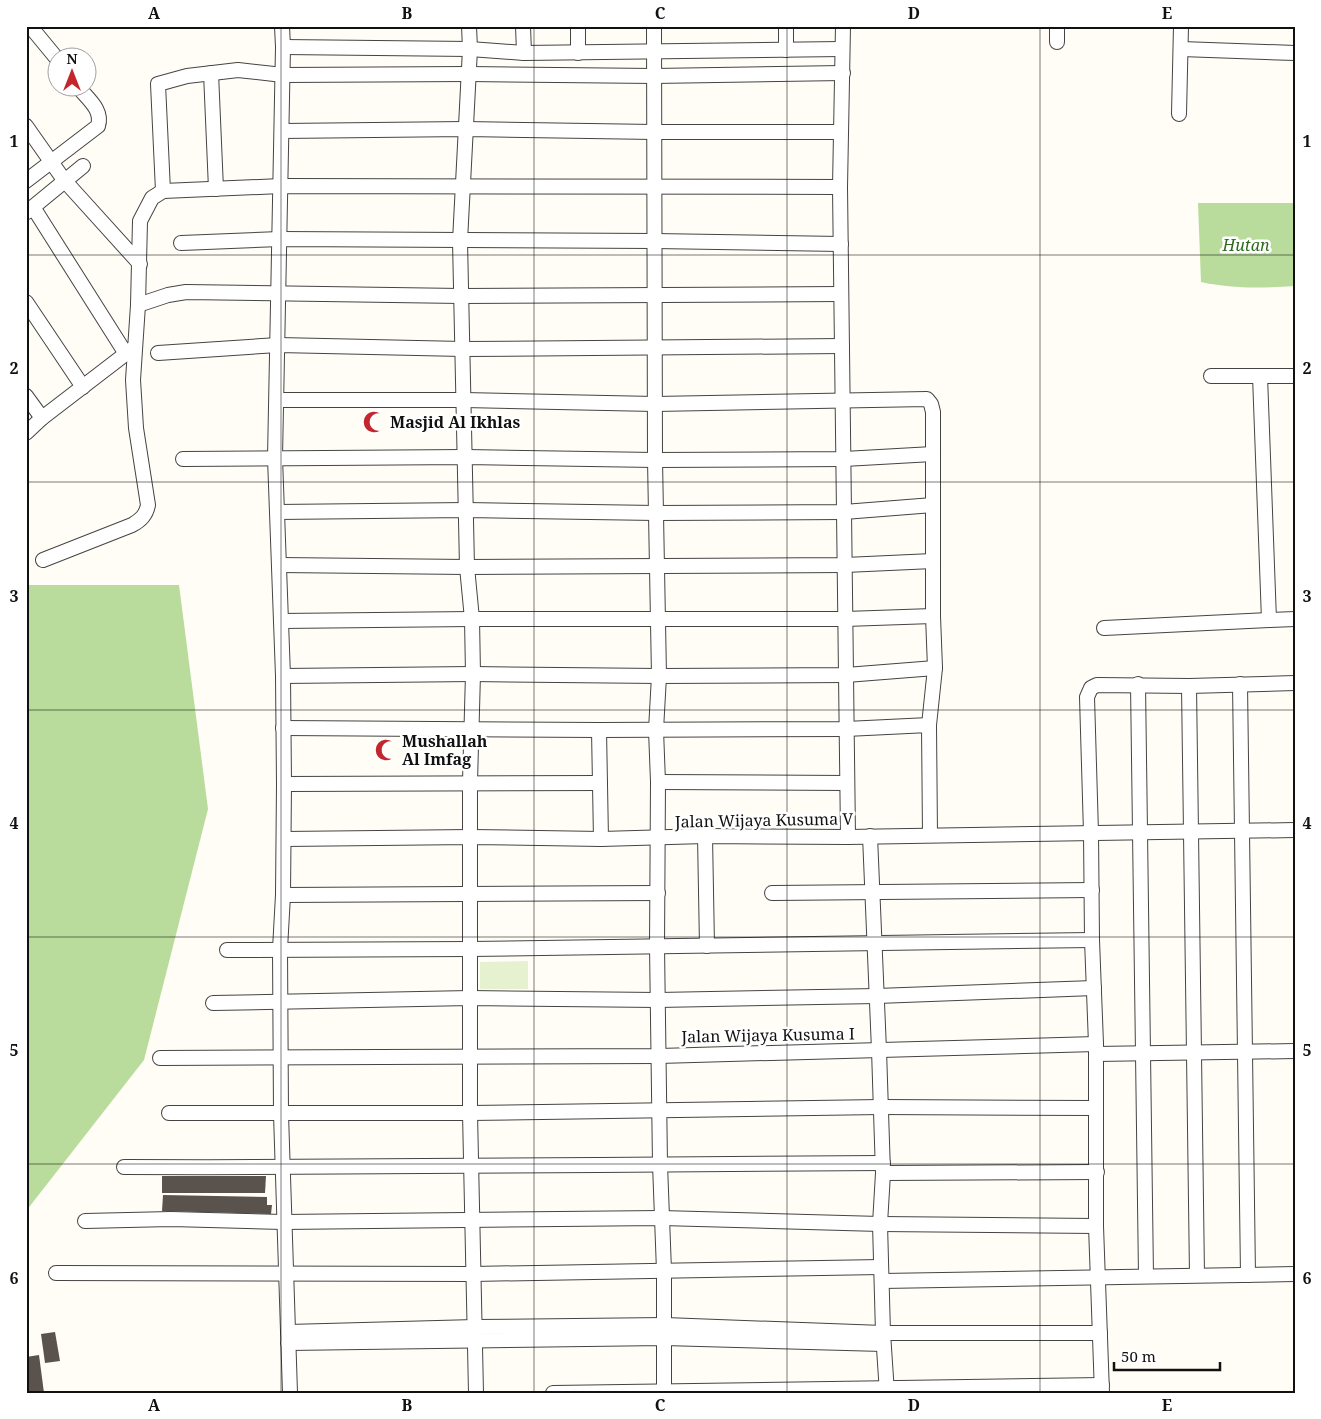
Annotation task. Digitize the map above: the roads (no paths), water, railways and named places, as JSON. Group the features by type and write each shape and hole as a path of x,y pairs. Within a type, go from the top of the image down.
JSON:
{"street":[{"path":"30,26 48,48"},
{"path":"282,26 283,75 275,458 283,676 284,784 283,895 280,949 280,1058 283,1222 290,1393"},
{"path":"470,26 460,241 467,567 472,618 473,674 473,730 470,782 470,1167 476,1393"},
{"path":"523,26 524,53"},
{"path":"578,26 578,53"},
{"path":"654,26 655,460 658,620 656,730 658,782 657,946 661,1218 665,1332 664,1393"},
{"path":"786,26 786,50"},
{"path":"843,26 840,187 848,836"},
{"path":"1057,26 1057,42"},
{"path":"1179,114 1181,26"},
{"path":"283,47 470,49 524,53 842,49"},
{"path":"1181,49 1295,53"},
{"path":"163,192 158,84 182,77 238,70 283,75 469,74 654,76 843,73"},
{"path":"211,73 216,189"},
{"path":"26,181 98,126 100,118 98,110 88,98"},
{"path":"26,126 64,180 140,264"},
{"path":"282,131 466,129 840,132"},
{"path":"83,166 30,210 130,350"},
{"path":"43,560 132,525 143,517 146,512 148,505 135,412 130,350 138,305 141,217 152,198 163,192 281,186 840,187"},
{"path":"181,243 280,240 654,241 841,244"},
{"path":"138,305 168,295 186,292 461,296 841,294"},
{"path":"26,302 83,387"},
{"path":"158,353 278,346 463,349 842,346"},
{"path":"26,433 42,418 130,350"},
{"path":"1211,376 1295,376"},
{"path":"1260,376 1269,620"},
{"path":"26,396 42,418"},
{"path":"277,400 464,400 655,404 843,399 927,399 931,404 933,412 933,616 935,668 929,725 930,835"},
{"path":"183,459 466,457 655,460 844,459 933,454"},
{"path":"278,512 467,510 656,513 844,512 933,505"},
{"path":"279,565 467,567 845,565 933,561"},
{"path":"281,621 472,618 658,620 845,619 933,616"},
{"path":"1104,628 1295,619"},
{"path":"283,676 473,674 846,676 935,668"},
{"path":"553,1393 1102,1389 1096,1226 1096,1049 1091,833 1086,713 1089,692 1097,685 1189,686 1295,683"},
{"path":"1138,684 1146,1276"},
{"path":"1240,684 1248,1275"},
{"path":"1189,686 1197,1275"},
{"path":"283,728 656,730 846,729 929,725"},
{"path":"599,730 601,839"},
{"path":"658,782 847,783"},
{"path":"284,784 600,783"},
{"name":"Jalan Wijaya Kusuma V","path":"284,839 471,837 657,839 705,836 870,836 1295,830"},
{"path":"705,836 707,946"},
{"path":"870,836 883,1168 880,1224 883,1339 887,1391"},
{"path":"772,893 1092,890"},
{"path":"283,895 658,894"},
{"path":"227,950 470,949 1092,940"},
{"path":"213,1003 470,998 658,1000 877,996 1094,988"},
{"name":"Jalan Wijaya Kusuma I","path":"160,1058 470,1055 658,1056 879,1050 1096,1049 1143,1053 1295,1051"},
{"path":"169,1113 470,1113 881,1107 1096,1108"},
{"path":"124,1167 470,1167 660,1164 1097,1172"},
{"path":"85,1221 171,1219 283,1222 661,1218 880,1224 1096,1226"},
{"path":"56,1273 473,1274 881,1267"},
{"path":"882,1281 1295,1274"},
{"path":"288,1338 475,1333 665,1332 883,1339 1100,1333"}],"place":[{"name":"Masjid Al Ikhlas","path":"374,422"},
{"name":"Mushallah Al Imfag","path":"386,750"}],"park label":[{"name":"Hutan","path":"1246,245"}]}
